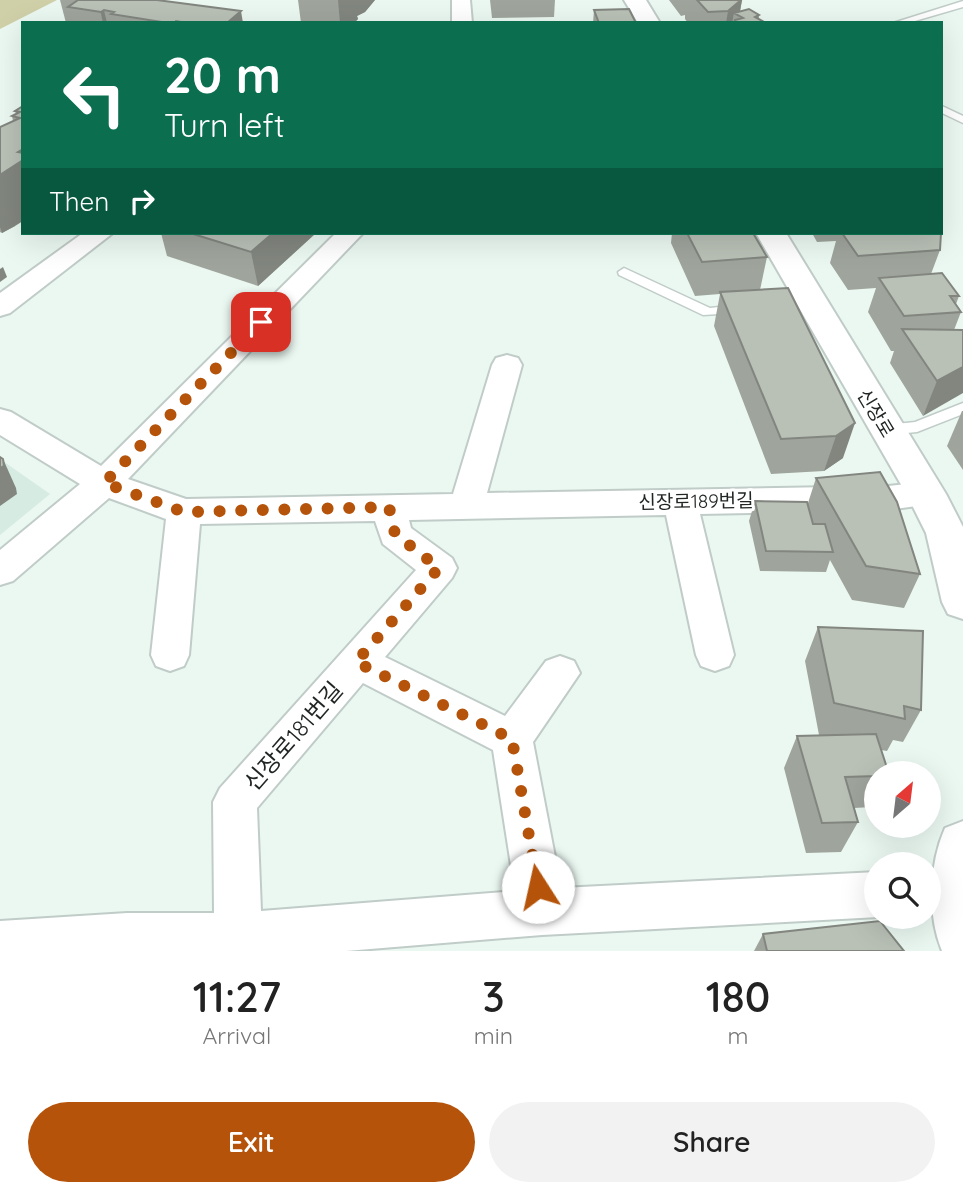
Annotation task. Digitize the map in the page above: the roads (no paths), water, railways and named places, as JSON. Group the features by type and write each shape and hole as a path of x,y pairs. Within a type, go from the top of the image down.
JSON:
{"street":[{"path":"461,0 462,21"},
{"path":"635,0 648,21"},
{"path":"0,307 39,275 97,235"},
{"path":"0,571 104,483 348,235"},
{"name":"신장로","path":"772,235 806,303 926,494 946,533 963,601"},
{"path":"466,506 507,365"},
{"name":"신장로189번길","path":"0,420 104,483 184,512 888,498 926,494"},
{"path":"680,501 715,655"},
{"name":"신장로181번길","path":"238,936 235,802 439,568 395,534 389,507"},
{"path":"170,654 184,512"},
{"path":"356,662 512,739"},
{"path":"542,912 512,739 560,673"},
{"path":"0,945 127,937 238,936 542,912 864,896"}],"lane":[{"path":"904,21 963,4"},
{"path":"943,110 963,120"},
{"path":"624,272 708,312 747,308"},
{"path":"886,430 917,427 963,408"}]}
